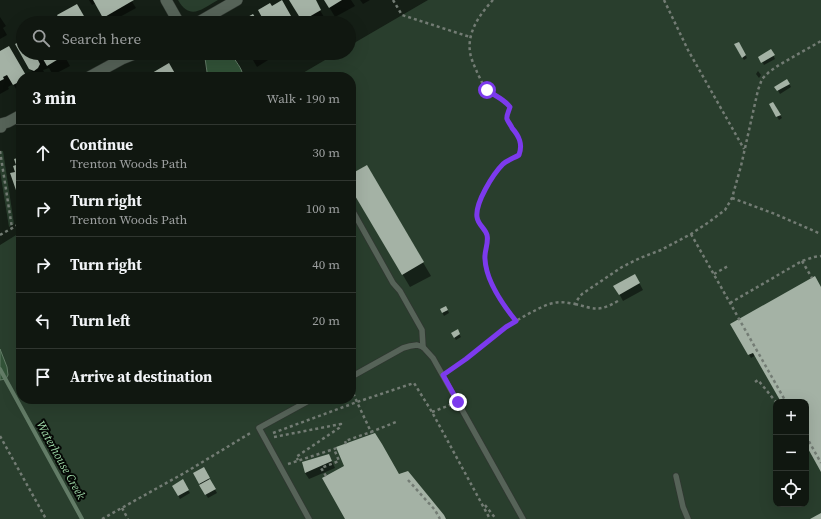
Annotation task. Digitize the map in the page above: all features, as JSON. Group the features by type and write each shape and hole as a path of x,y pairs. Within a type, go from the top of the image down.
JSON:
{"street":[{"path":"166,0 175,16"},
{"path":"209,16 237,0"},
{"path":"98,72 120,60"},
{"path":"0,124 16,118"}],"lane":[{"path":"356,217 393,283 400,291 422,330 423,347"},
{"path":"356,374 403,348 417,345 423,347 433,358 443,375 523,519"},
{"path":"303,404 259,428 309,519"},
{"path":"676,476 683,507 688,519"}],"path":[{"path":"393,0 402,15 470,37"},
{"path":"492,0 475,24 470,37 470,51 473,63 487,90 502,99 510,107 507,119 518,135 521,151 519,155 503,164 494,174 485,189 479,204 477,219 487,235 488,241 485,259 492,284 499,298 516,321"},
{"path":"664,0 688,50 745,149"},
{"path":"575,304 582,294 622,267 661,250 691,234 725,210 732,198 762,79 779,65 821,41"},
{"path":"0,152 12,228"},
{"path":"732,198 775,214 821,234"},
{"path":"0,235 16,226"},
{"path":"691,234 784,399"},
{"path":"730,303 802,261 821,256"},
{"path":"802,261 812,278"},
{"path":"714,274 728,266"},
{"path":"443,375 466,359 506,327 531,312 553,303 562,302 598,309 618,301"},
{"path":"755,382 758,380 774,399"},
{"path":"371,432 356,402 414,383 432,412 490,519"},
{"path":"432,412 458,402"},
{"path":"264,437 351,404"},
{"path":"346,444 345,440 354,439 396,422"},
{"path":"264,437 341,424 339,428 296,457 298,460 335,449 339,460 321,468 326,476"},
{"path":"102,519 259,428"},
{"path":"0,436 46,519"},
{"path":"809,441 821,463"},
{"path":"408,480 435,510 440,519"},
{"path":"480,499 496,519"},
{"path":"122,508 128,519"}],"shaded area":[{"path":"178,0 218,0 192,12 187,10"},
{"path":"428,0 821,0 821,519 0,519 0,245 16,235 16,404 356,404 356,72 305,72 325,60 356,60 356,42"},
{"path":"205,60 236,60 242,72 207,72"},
{"path":"0,151 3,151 14,224 9,227 0,171"},
{"path":"0,349 7,367 8,375 6,379 0,380"}],"building":[{"path":"93,0 134,0 106,16 102,16"},
{"path":"282,0 291,16 261,16 258,10 270,3 272,6"},
{"path":"289,0 316,0 321,10 311,16 299,16"},
{"path":"324,0 342,0 329,8"},
{"path":"77,4 84,16 58,16"},
{"path":"739,42 746,55 742,58 734,44"},
{"path":"9,46 24,72 16,72 16,84 13,85 7,75 0,81 0,51"},
{"path":"771,49 775,55 761,63 758,57"},
{"path":"24,60 38,60 40,64 38,68 34,71 29,69"},
{"path":"44,60 57,60 47,66"},
{"path":"169,63 174,72 154,72"},
{"path":"787,79 790,84 777,91 774,87"},
{"path":"773,102 781,115 776,117 769,104"},
{"path":"16,165 16,190 10,173 15,172 13,166"},
{"path":"367,165 424,262 402,275 356,197 356,171"},
{"path":"635,274 640,283 619,295 613,286"},
{"path":"815,276 821,287 821,472 809,450 809,399 779,399 753,353 748,355 730,324"},
{"path":"446,306 448,310 442,313 440,309"},
{"path":"458,329 460,334 454,338 451,333"},
{"path":"375,433 399,474 408,471 446,519 345,519 322,478 344,466 336,447"},
{"path":"329,454 332,461 305,473 302,462"},
{"path":"204,467 210,478 199,484 193,473"},
{"path":"183,479 189,490 178,496 172,486"},
{"path":"210,479 216,489 205,495 199,485"},
{"path":"821,513 821,519 810,519"}],"waterway":[{"name":"Waterhouse Creek","path":"0,369 16,398"},
{"name":"Waterhouse Creek","path":"19,404 82,519"}],"route":[{"path":"458,402 443,375 516,321 499,298 492,284 485,259 488,241 487,235 477,219 477,214 485,189 494,174 503,164 519,155 521,151 520,142 518,135 507,119 510,107 502,99 487,90"}]}
